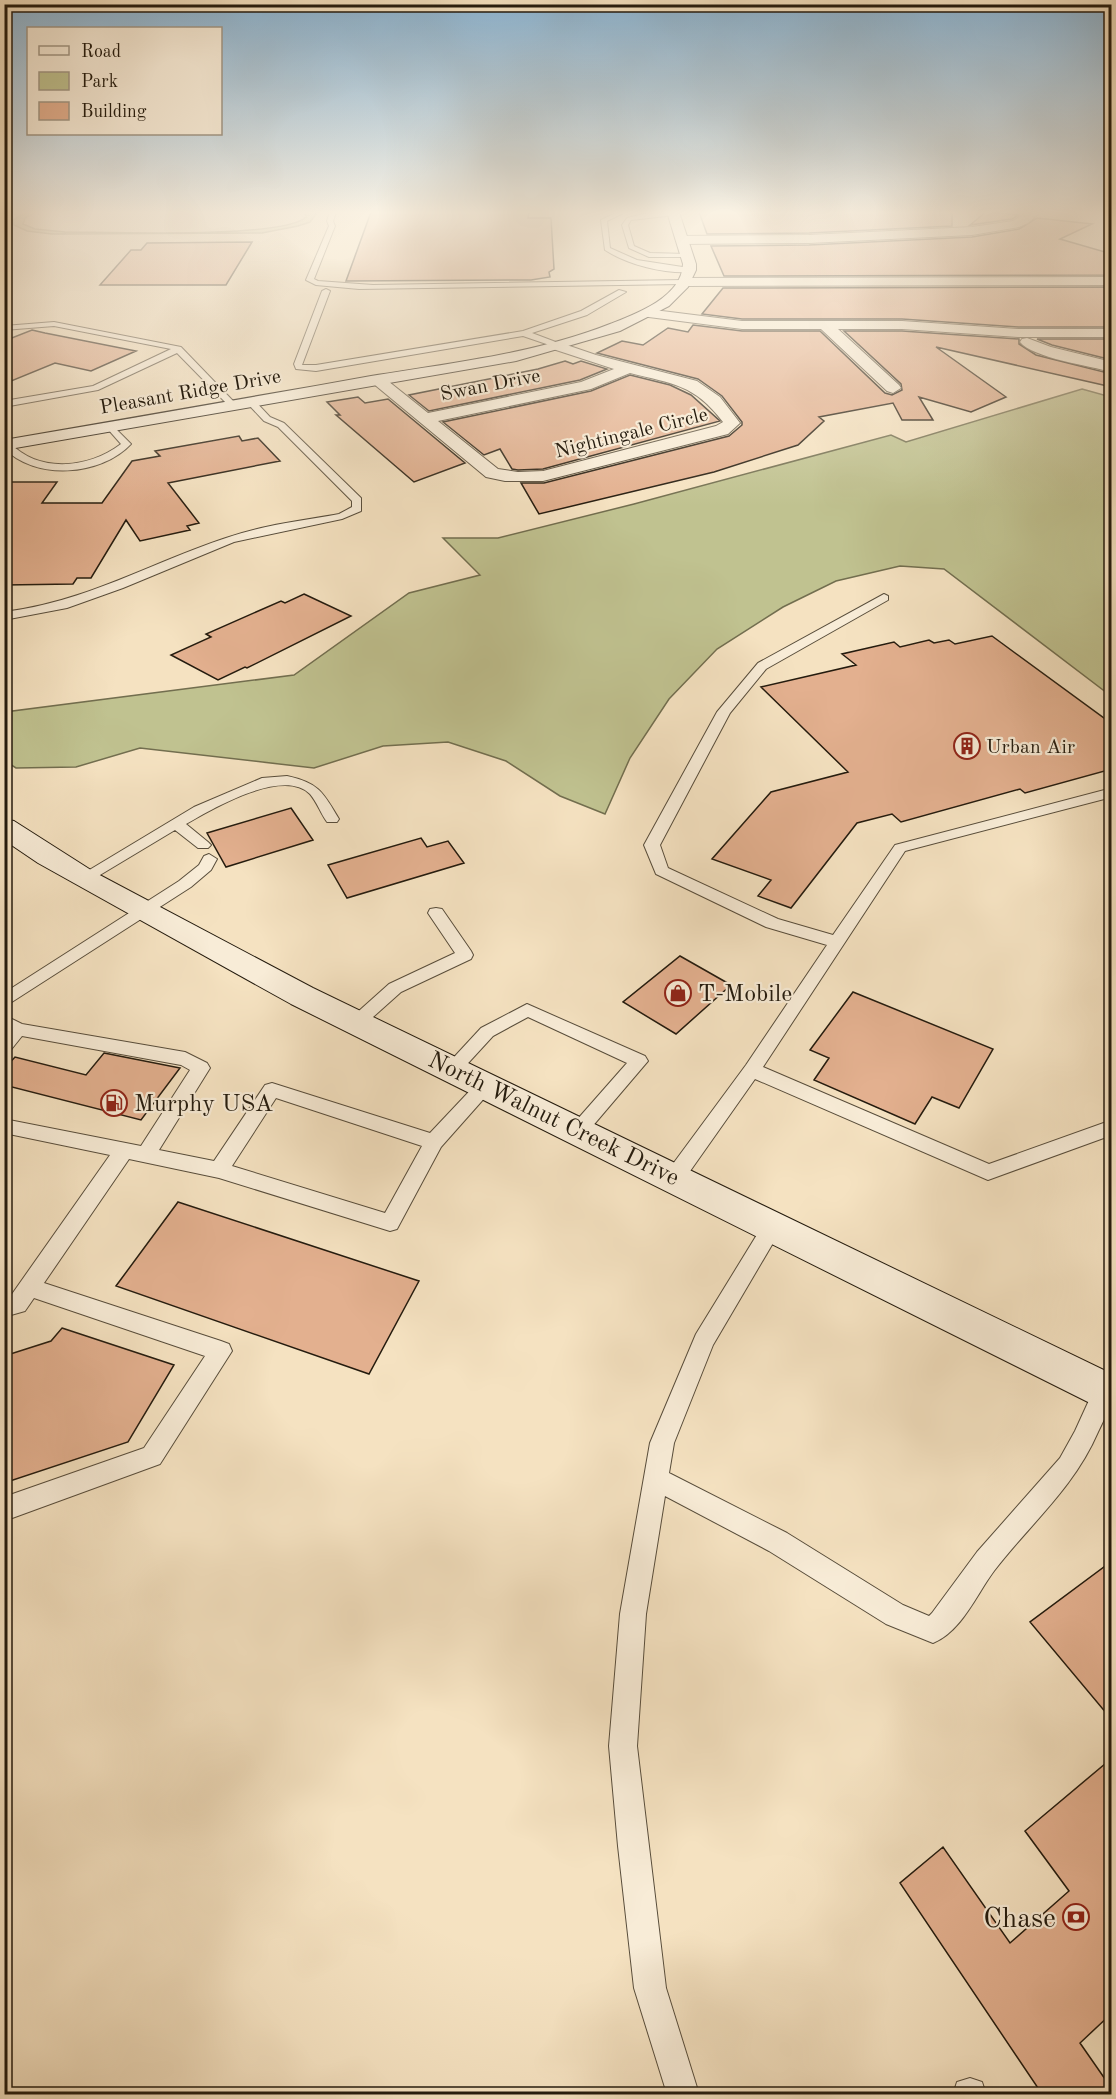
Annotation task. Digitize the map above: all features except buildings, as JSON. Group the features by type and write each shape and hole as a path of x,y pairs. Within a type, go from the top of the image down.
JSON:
{"street":[{"name":"Pleasant Ridge Drive","path":"6,445 250,401 364,371 516,356 596,335 652,310"},
{"path":"646,314 742,325 902,325 1018,333 1112,333"},
{"path":"826,326 893,388"},
{"path":"1018,333 1032,345 1112,367"},
{"name":"Nightingale Circle","path":"364,371 492,472 522,479 543,476 722,430 732,423 702,389 676,379 591,358 558,346"},
{"name":"Swan Drive","path":"424,418 585,386 631,367"},
{"name":"North Walnut Creek Drive","path":"4,827 84,878 302,996 773,1226 1108,1394"}],"lane":[{"path":"319,310 298,364 299,367 364,371 524,333 590,310"},
{"path":"4,328 54,324 166,345 178,349 232,404"},
{"path":"524,333 558,346"},
{"path":"4,404 95,388 178,349"},
{"path":"4,616 56,608 232,539 342,516 357,508 357,500 281,425 267,419 250,401"},
{"path":"6,445 12,454 34,465 91,463 119,452 126,444 111,427"},
{"path":"837,942 772,923 661,872 652,845 724,712 762,666 884,598"},
{"path":"84,878 199,810 267,781 287,780 301,783 315,791 332,819"},
{"path":"674,1178 752,1070 900,848 1112,792"},
{"path":"5,1000 145,911 206,867 206,852 193,835 175,824"},
{"path":"357,1022 394,988 465,955 436,913"},
{"path":"453,1068 487,1032 527,1010 639,1061 578,1130"},
{"path":"4,1046 11,1025 185,1059 201,1068 146,1155"},
{"path":"752,1070 988,1172 1112,1127"},
{"path":"4,1126 219,1170 390,1223 434,1142 487,1085"},
{"path":"219,1170 272,1090 434,1142"},
{"path":"4,1308 17,1305 124,1151"},
{"path":"683,2094 650,1988 623,1746 633,1614 662,1443 704,1341 773,1226"},
{"path":"4,1509 152,1456 221,1352 29,1287"},
{"path":"656,1479 778,1542 895,1615 933,1630 947,1619 987,1561 1026,1519 1067,1467 1108,1394"}],"green space":[{"path":"1082,389 1111,397 1111,696 944,569 900,566 836,581 783,607 717,649 669,699 630,758 605,814 560,796 506,761 448,742 383,746 314,768 140,748 76,767 16,768 5,761 5,712 294,675 409,593 480,575 443,538 498,538 891,435 906,442"}],"place":[{"name":"Urban Air","path":"967,746"},
{"name":"T-Mobile","path":"678,993"},
{"name":"Murphy USA","path":"114,1103"},
{"name":"Chase","path":"1076,1917"}]}
